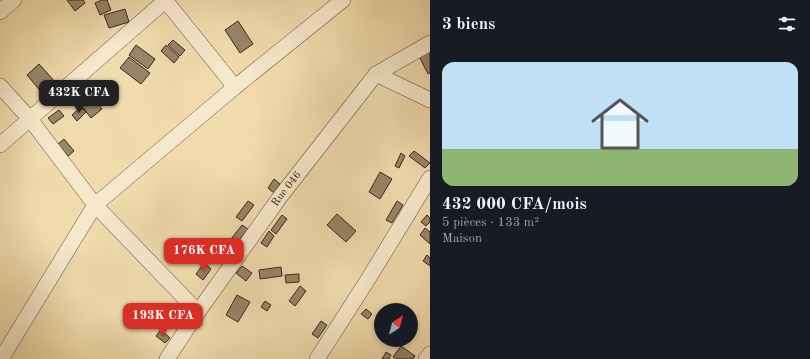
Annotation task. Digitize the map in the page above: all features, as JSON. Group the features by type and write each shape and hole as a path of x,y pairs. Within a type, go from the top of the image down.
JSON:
{"street":[{"path":"0,12 14,0"},
{"path":"0,146 165,0 235,87"},
{"path":"1,359 95,205 235,87 343,0"},
{"name":"Rue 046","path":"167,359 198,312 280,196 376,74 430,43"},
{"path":"376,74 430,100"},
{"path":"0,86 30,119 95,205 198,312"},
{"path":"317,359 430,178"},
{"path":"426,359 430,354"}],"building":[{"path":"67,0 83,0 85,3 75,11"},
{"path":"102,0 107,0 111,10 100,15 95,3"},
{"path":"125,9 129,22 109,28 104,15"},
{"path":"238,21 253,44 240,53 225,30"},
{"path":"173,40 185,50 180,56 168,45"},
{"path":"136,45 155,59 148,69 129,55"},
{"path":"166,45 179,57 174,63 161,51"},
{"path":"430,51 430,73 428,74 419,56"},
{"path":"129,57 150,73 141,84 120,68"},
{"path":"39,64 56,83 43,94 27,75"},
{"path":"89,92 102,109 91,118 78,101"},
{"path":"81,107 86,112 77,121 72,115"},
{"path":"59,110 64,116 53,124 48,118"},
{"path":"64,139 74,151 68,156 58,144"},
{"path":"414,151 430,163 425,168 409,156"},
{"path":"401,153 405,156 399,168 395,166"},
{"path":"380,172 392,179 380,199 369,192"},
{"path":"274,179 280,184 274,193 268,188"},
{"path":"248,201 254,205 242,221 236,217"},
{"path":"397,201 403,205 392,223 386,220"},
{"path":"337,214 356,231 346,242 327,225"},
{"path":"282,215 287,219 276,234 271,230"},
{"path":"427,215 430,218 430,222 426,226 421,222"},
{"path":"242,225 248,229 236,244 231,239"},
{"path":"425,228 430,232 430,244 420,235"},
{"path":"269,231 274,236 267,247 261,243"},
{"path":"427,255 430,258 430,266 423,261"},
{"path":"204,263 211,269 203,280 196,274"},
{"path":"242,266 252,273 246,281 236,273"},
{"path":"281,267 282,276 260,279 259,270"},
{"path":"299,274 299,282 286,283 285,275"},
{"path":"300,286 306,291 295,306 289,301"},
{"path":"237,295 250,302 238,322 226,315"},
{"path":"265,301 271,305 267,311 261,307"},
{"path":"366,309 372,314 368,319 361,314"},
{"path":"321,321 327,325 318,338 312,334"},
{"path":"161,330 170,338 165,343 156,336"},
{"path":"400,347 415,356 413,359 396,359 393,357"},
{"path":"386,352 391,355 389,359 382,359"}]}
